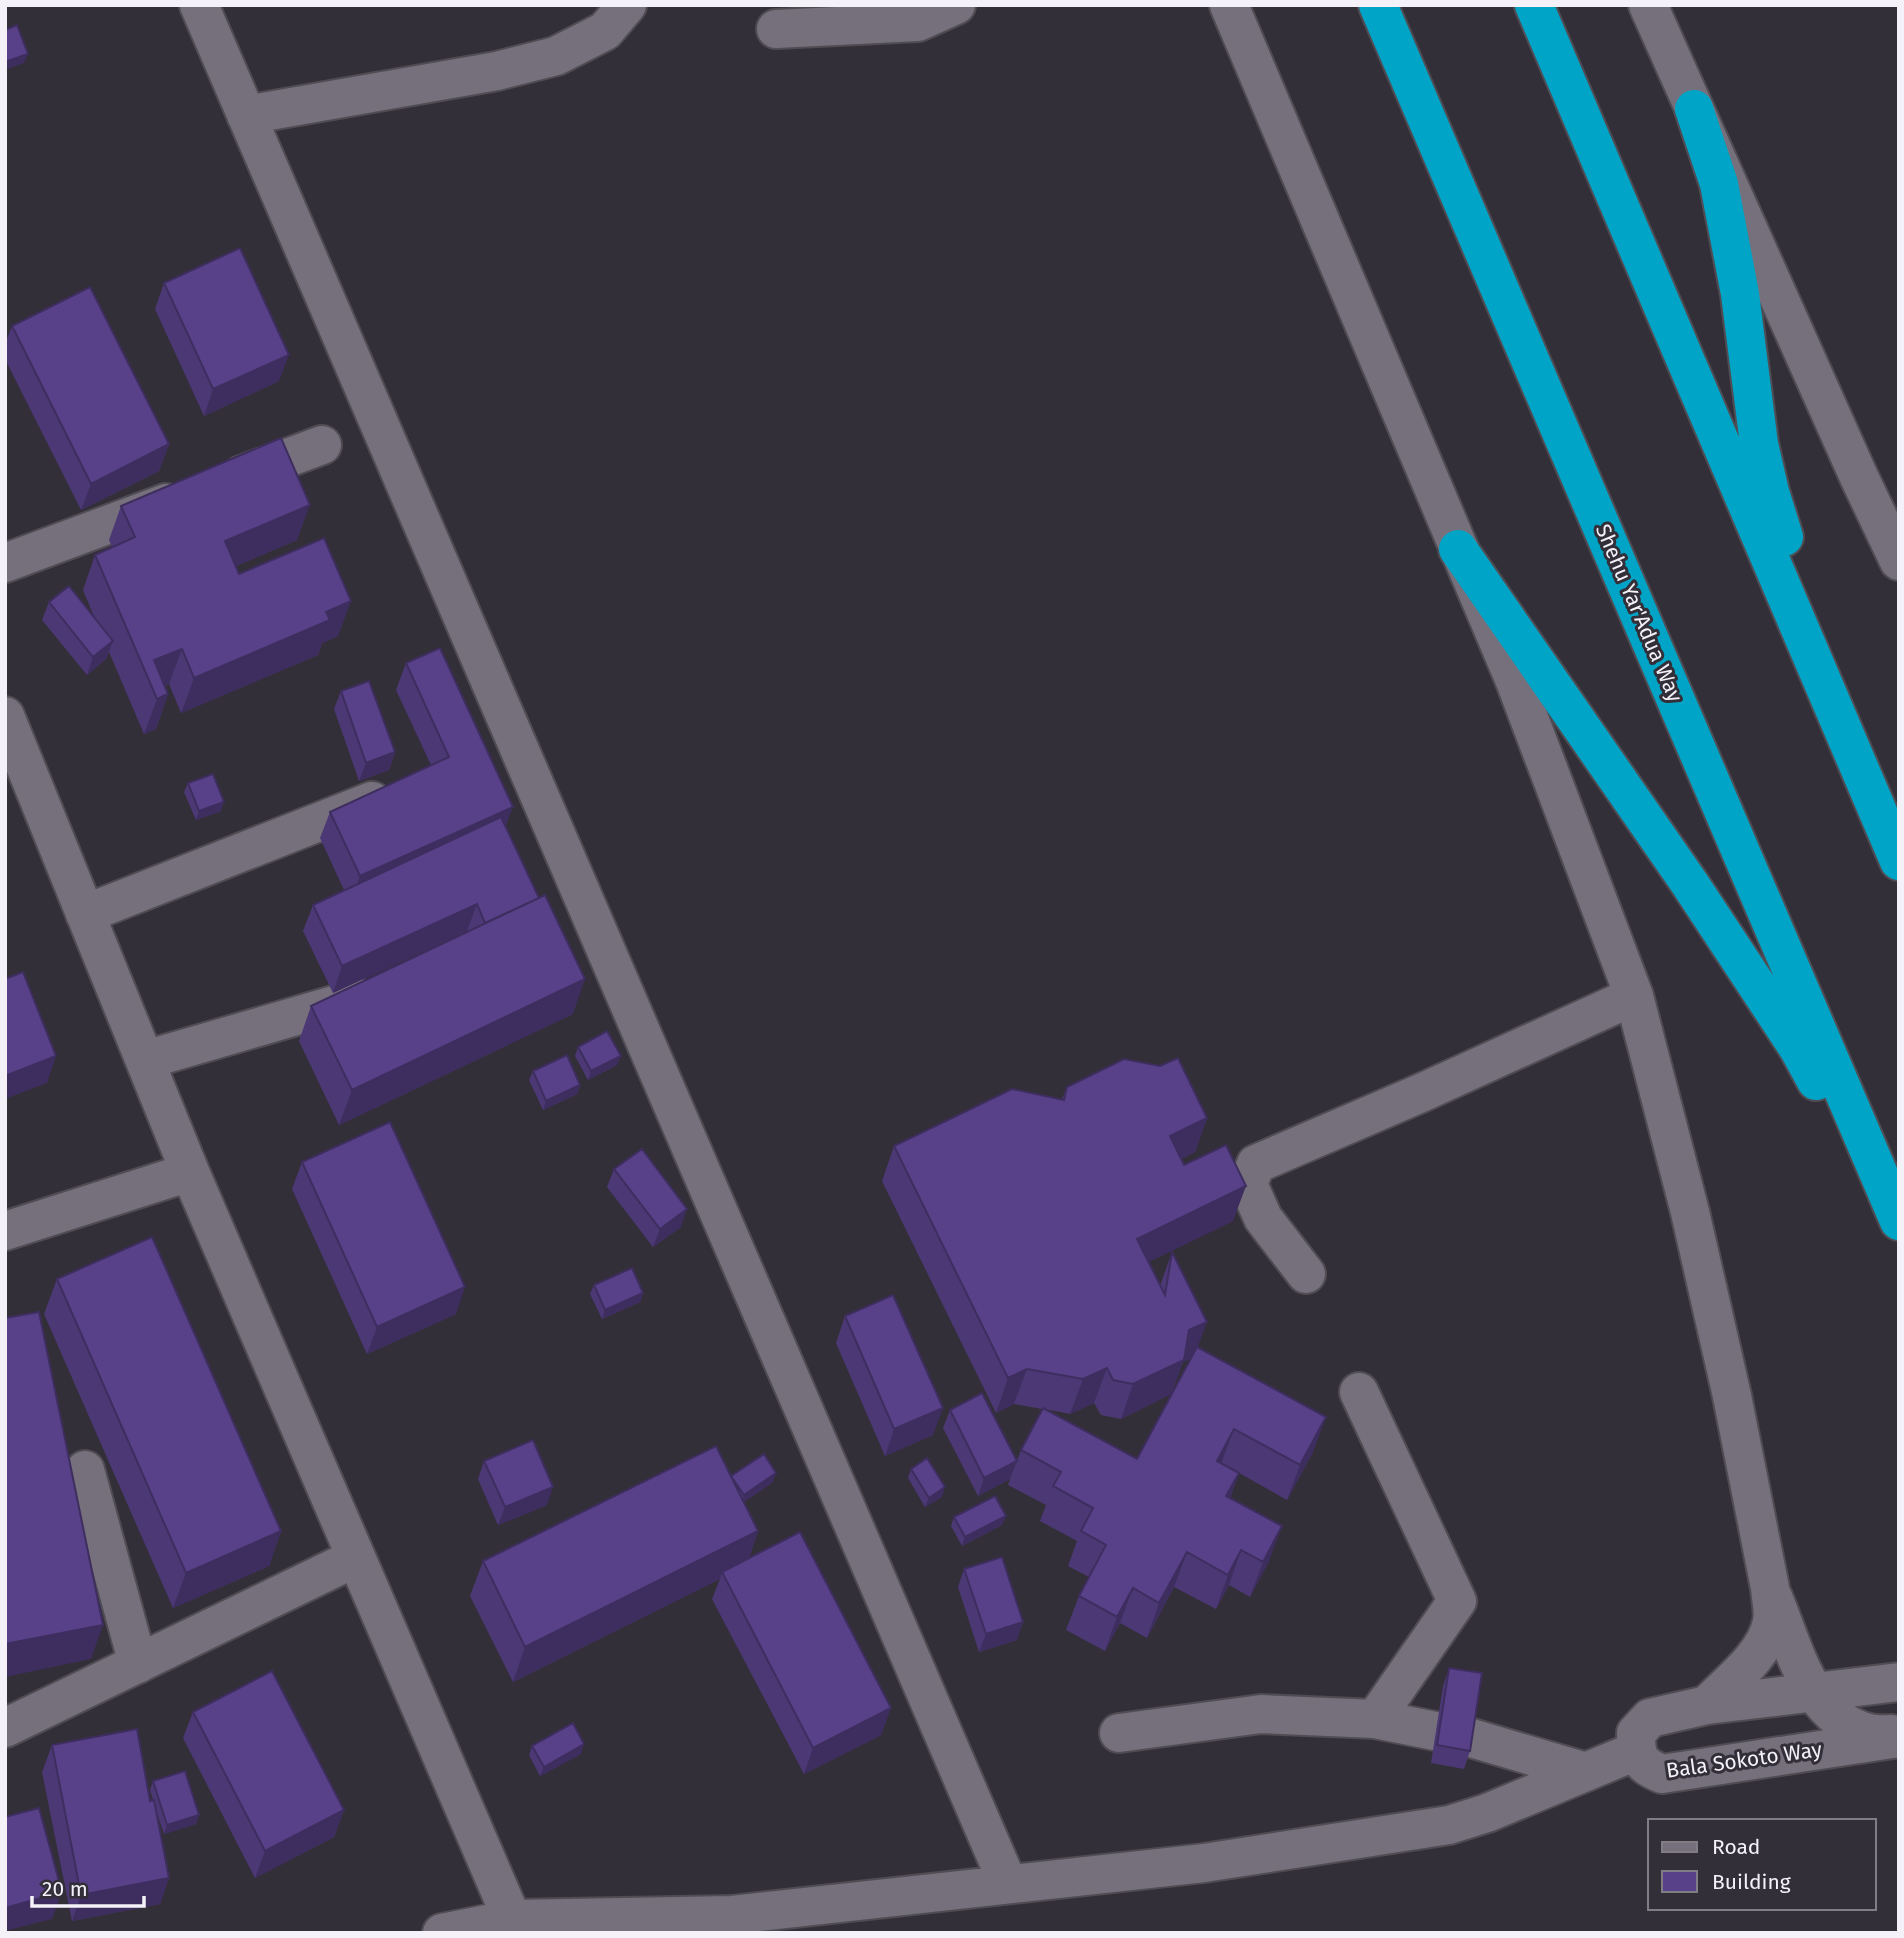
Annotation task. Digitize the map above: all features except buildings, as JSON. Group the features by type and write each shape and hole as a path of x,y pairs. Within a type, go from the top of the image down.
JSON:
{"highway":[{"name":"Shehu Yar'Adua Way","path":"1378,5 1899,1221"},
{"path":"1534,5 1897,857"},
{"path":"1694,109 1719,184 1740,293 1759,444 1770,492 1897,857"},
{"path":"1458,549 1690,884 1792,1038 1899,1238"}],"street":[{"path":"199,5 1008,1884"},
{"path":"246,115 497,71 556,56 605,31 627,5"},
{"path":"776,29 918,22 956,5"},
{"path":"1229,5 1515,681 1634,996 1690,1212 1732,1396 1770,1588 1773,1620 1765,1641 1753,1658 1707,1705"},
{"path":"1648,5 1899,561"},
{"path":"5,564 322,445"},
{"path":"5,716 190,1172 512,1919"},
{"path":"85,914 372,801"},
{"path":"1306,1274 1263,1218 1248,1184 1256,1164 1421,1093 1634,996"},
{"path":"145,1060 359,998"},
{"path":"5,1231 190,1172"},
{"path":"1359,1392 1457,1601 1375,1719"},
{"path":"85,1470 138,1664"},
{"path":"5,1728 355,1558"},
{"path":"1770,1588 1813,1692 1845,1722 1869,1733 1899,1736"},
{"name":"Bala Sokoto Way","path":"1899,1682 1707,1705 1650,1718 1636,1733 1636,1751 1644,1766 1662,1774 1899,1736"},
{"path":"1119,1733 1261,1714 1375,1719 1452,1734 1586,1772"},
{"path":"442,1933 512,1919 732,1915 1204,1863 1449,1825 1487,1813 1636,1751"}]}
